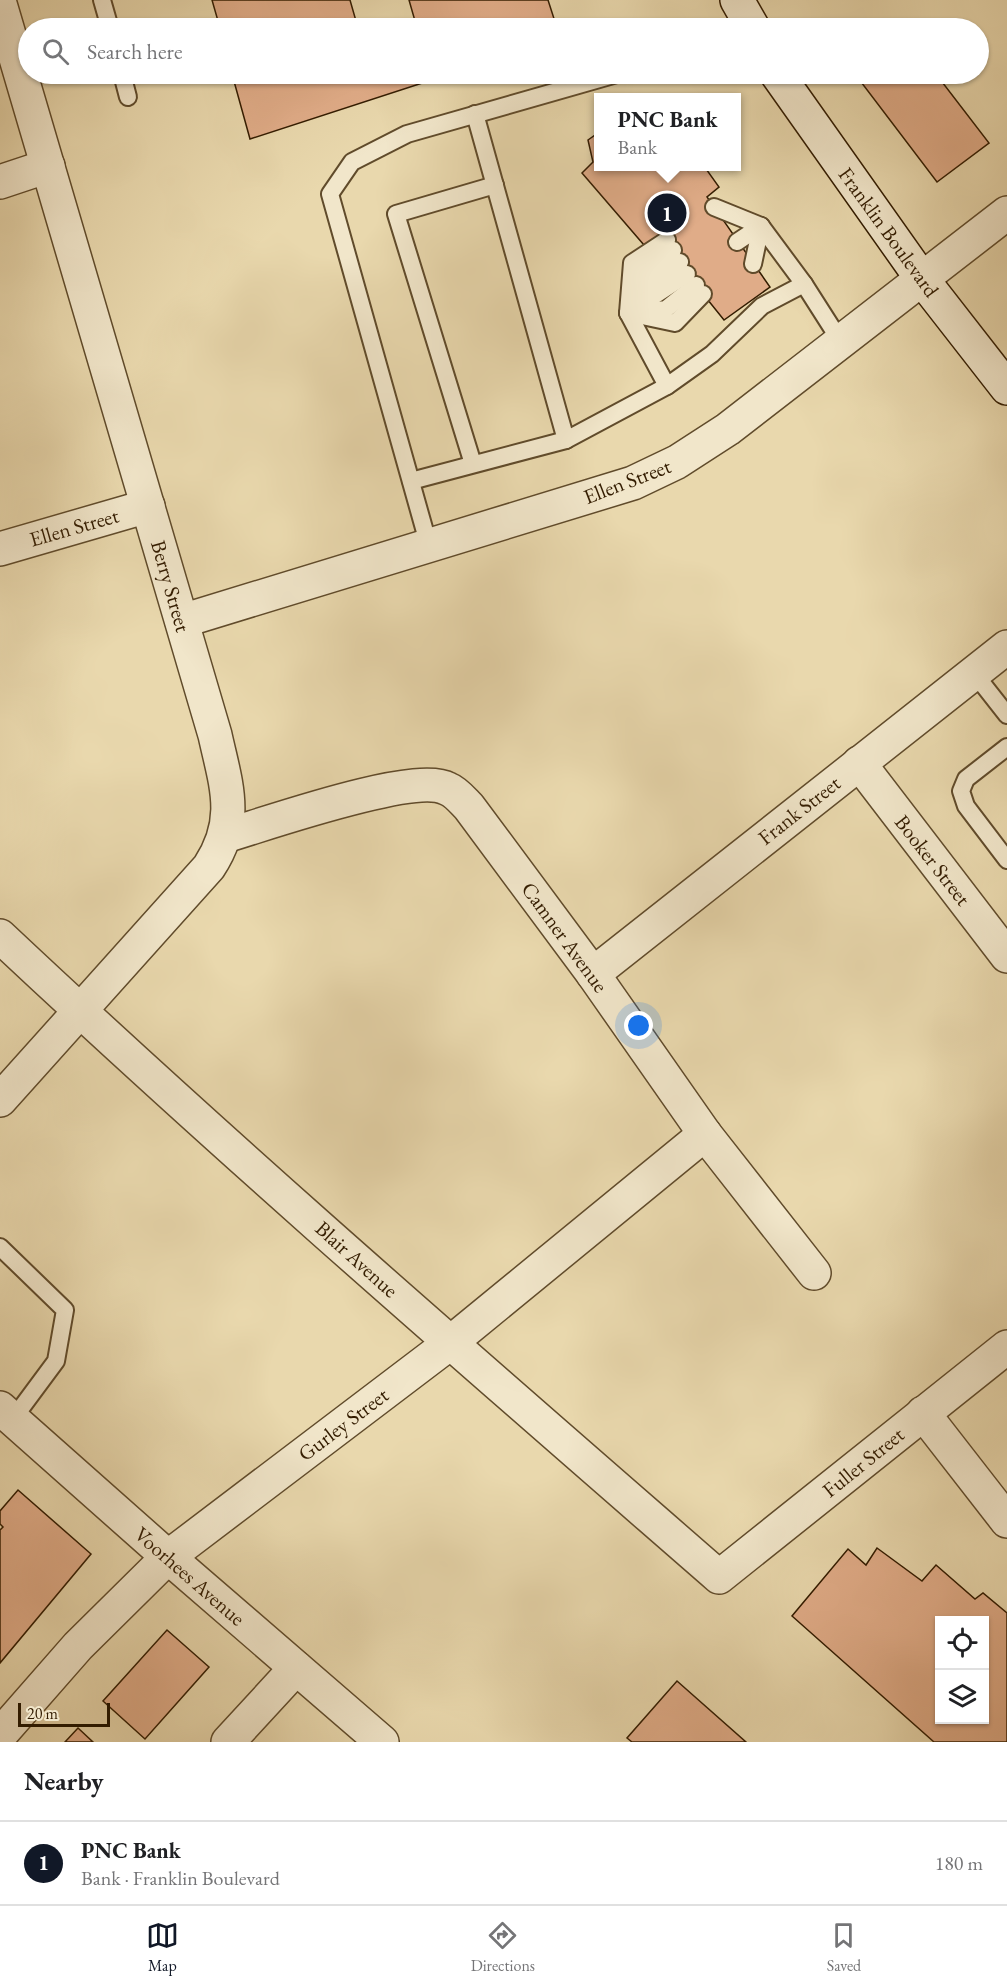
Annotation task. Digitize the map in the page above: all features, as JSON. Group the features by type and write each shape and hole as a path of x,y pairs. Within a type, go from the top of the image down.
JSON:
{"street":[{"path":"737,0 747,18"},
{"name":"Berry Street","path":"0,4 18,65"},
{"name":"Berry Street","path":"0,1098 209,867 222,847 229,798 215,735 24,84"},
{"name":"Franklin Boulevard","path":"784,84 922,279 1007,388"},
{"path":"0,182 48,166"},
{"name":"Ellen Street","path":"182,621 633,483 677,462 728,429 1007,213"},
{"name":"Ellen Street","path":"0,549 147,506"},
{"name":"Frank Street","path":"592,974 1007,647"},
{"name":"Booker Street","path":"859,763 1007,956"},
{"name":"Camner Avenue","path":"225,836 389,789 434,785 448,789 469,807 592,974 705,1134 814,1274"},
{"name":"Blair Avenue","path":"0,936 80,1011 450,1343 719,1576"},
{"name":"Gurley Street","path":"0,1735 78,1646 168,1557 450,1343 705,1134"},
{"name":"Fuller Street","path":"719,1576 1007,1347"},
{"path":"923,1413 1007,1521"},
{"name":"Voorhees Avenue","path":"7,1414 382,1742"},
{"path":"228,1742 296,1668"}],"lane":[{"path":"102,0 107,18"},
{"path":"125,84 128,97"},
{"path":"429,546 330,194 352,162 407,134 582,84"},
{"path":"475,114 566,440"},
{"path":"473,464 396,214 495,185"},
{"path":"733,236 761,226"},
{"path":"733,236 761,226"},
{"path":"733,236 761,226"},
{"path":"761,226 804,284 841,342"},
{"path":"667,386 628,313 632,263 684,268"},
{"path":"628,313 684,268"},
{"path":"628,313 675,323 684,268"},
{"path":"411,481 566,440 667,386 712,354 762,306 804,284"},
{"path":"974,673 1007,716"},
{"path":"1007,747 966,780 961,791 966,806 1007,860"},
{"path":"0,1247 65,1310 57,1361 7,1414"}],"building":[{"path":"212,0 350,0 355,18 217,18"},
{"path":"409,0 548,0 554,18 414,18"},
{"path":"235,84 419,84 250,139"},
{"path":"863,84 944,84 989,143 937,182"},
{"path":"594,136 594,171 708,171 719,187 707,197 770,287 724,320 687,274 664,234 644,245 582,173 593,162 588,140"},
{"path":"18,1490 91,1554 0,1663 0,1530 3,1527 0,1524 0,1511"},
{"path":"877,1548 922,1581 936,1565 975,1599 983,1593 1007,1613 1007,1742 934,1742 792,1616 848,1549 866,1565"},
{"path":"167,1630 209,1667 145,1739 103,1701"},
{"path":"677,1681 746,1742 632,1742 627,1738"},
{"path":"78,1728 93,1742 65,1742"}],"place":[{"name":"PNC Bank","path":"667,213"}]}
